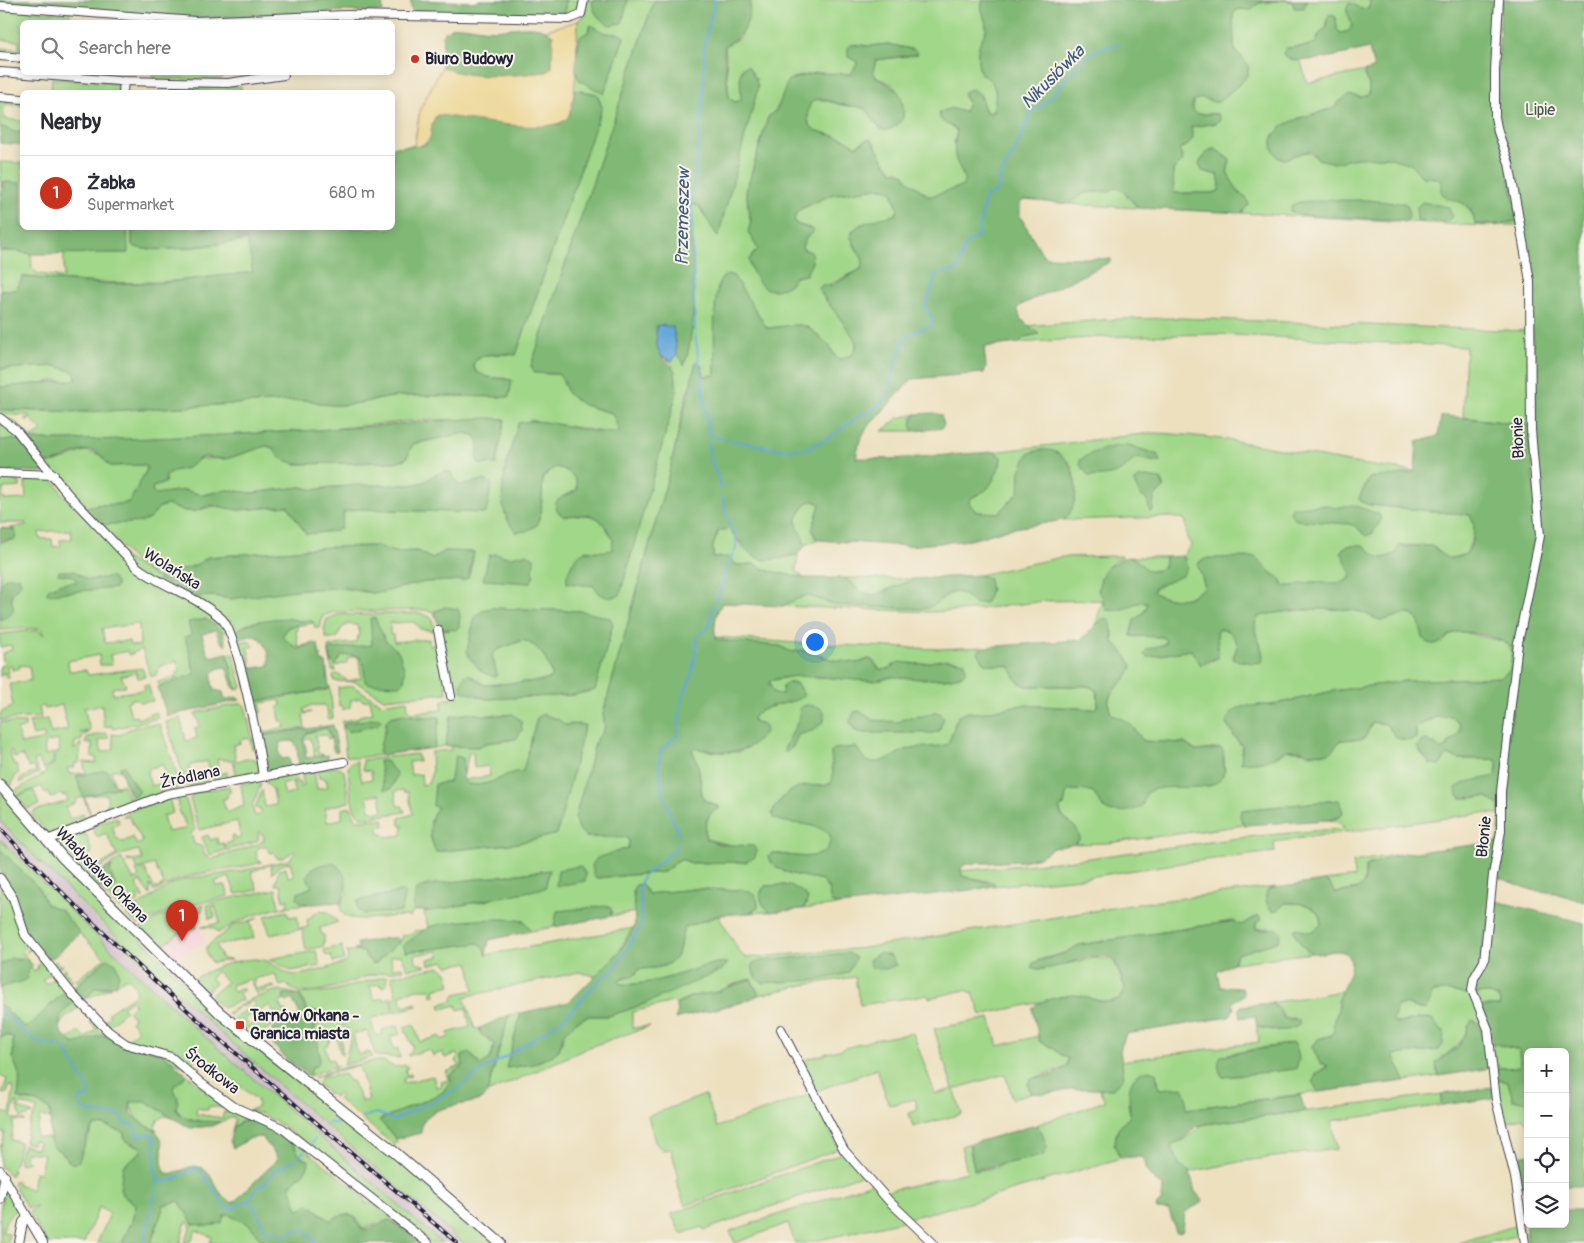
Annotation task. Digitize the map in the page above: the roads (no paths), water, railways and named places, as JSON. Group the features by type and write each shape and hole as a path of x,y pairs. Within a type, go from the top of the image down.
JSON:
{"street":[{"path":"220,20 346,15 569,19 578,17 581,14 584,0"},
{"name":"Błonie","path":"1499,0 1494,70 1495,117 1509,163 1530,281 1531,430 1540,536 1531,589 1518,643 1501,791 1501,832 1493,874 1484,961 1474,978 1472,990 1488,1029 1496,1100 1515,1177 1525,1243"},
{"path":"0,6 183,20"},
{"path":"0,56 20,58"},
{"path":"0,72 20,73"},
{"path":"41,75 124,81 242,82 284,75"},
{"path":"123,90 124,81"},
{"path":"0,97 20,99"},
{"name":"Wolańska","path":"0,418 16,430 72,498 137,566 150,576 187,595 224,621 232,636 248,701 262,777"},
{"path":"0,473 54,475"},
{"path":"438,630 451,696"},
{"name":"Źródlana","path":"47,840 160,796 344,762"},
{"name":"Władysława Orkana","path":"0,785 81,877 221,1014 373,1134 442,1191 500,1243"},
{"name":"Środkowa","path":"0,878 13,898 25,935 73,994 108,1031 126,1044 171,1057 232,1106 266,1119 289,1132 428,1243"},
{"path":"781,1030 844,1150 889,1201 932,1243"},
{"path":"0,1199 3,1173"},
{"path":"3,1173 43,1243"},
{"path":"19,1243 23,1222 27,1217"}],"water":[{"path":"656,326 673,327 677,355 672,361 661,356 657,346"}],"waterway":[{"name":"Przemeszew","path":"709,434 695,334 692,209 704,86 704,45 715,0"},
{"name":"Nikusiówka","path":"709,436 783,450 805,449 824,441 859,416 876,408 886,396 903,341 913,332 932,325 932,317 925,307 936,275 957,270 965,245 978,236 985,197 998,191 1000,176 1015,151 1031,112 1045,103 1082,61 1098,49 1120,44"},
{"name":"Przemeszew","path":"709,443 709,455 721,489"},
{"name":"Przemeszew","path":"722,497 729,523 734,530 736,538"},
{"name":"Przemeszew","path":"716,601 726,566 736,549 736,539"},
{"name":"Przemeszew","path":"662,790 659,767 661,750 677,736 682,700 692,674 698,636 708,629 714,606"},
{"name":"Przemeszew","path":"663,794 679,836"},
{"path":"645,875 675,850 678,842"},
{"path":"604,976 614,970 642,924 639,886 643,877"},
{"path":"362,1117 377,1113 394,1120 456,1090 485,1068 509,1055 562,1020 603,977"},
{"path":"0,1010 35,1040 64,1048 90,1091 88,1098 82,1097 79,1100 80,1108 91,1112 121,1116 125,1124 134,1125 137,1137 150,1134 154,1136 155,1173 158,1180 169,1182 195,1168 203,1174 226,1208 233,1208 248,1201"},
{"path":"329,1123 349,1123"},
{"path":"311,1144 315,1139"},
{"path":"248,1201 258,1187 266,1183 267,1178 272,1176 275,1169 284,1167 304,1152"},
{"path":"144,1243 158,1180"},
{"path":"248,1201 252,1204 267,1232 277,1232 284,1238 294,1231 305,1230 316,1243"}],"railway":[{"path":"0,828 53,884 165,990 281,1093 457,1243"}],"place":[{"name":"Biuro Budowy","path":"415,59"},
{"name":"Żabka","path":"182,941"},
{"name":"Tarnów Orkana - Granica miasta","path":"240,1025"}],"park label":[{"name":"Lipie","path":"1540,110"}]}
